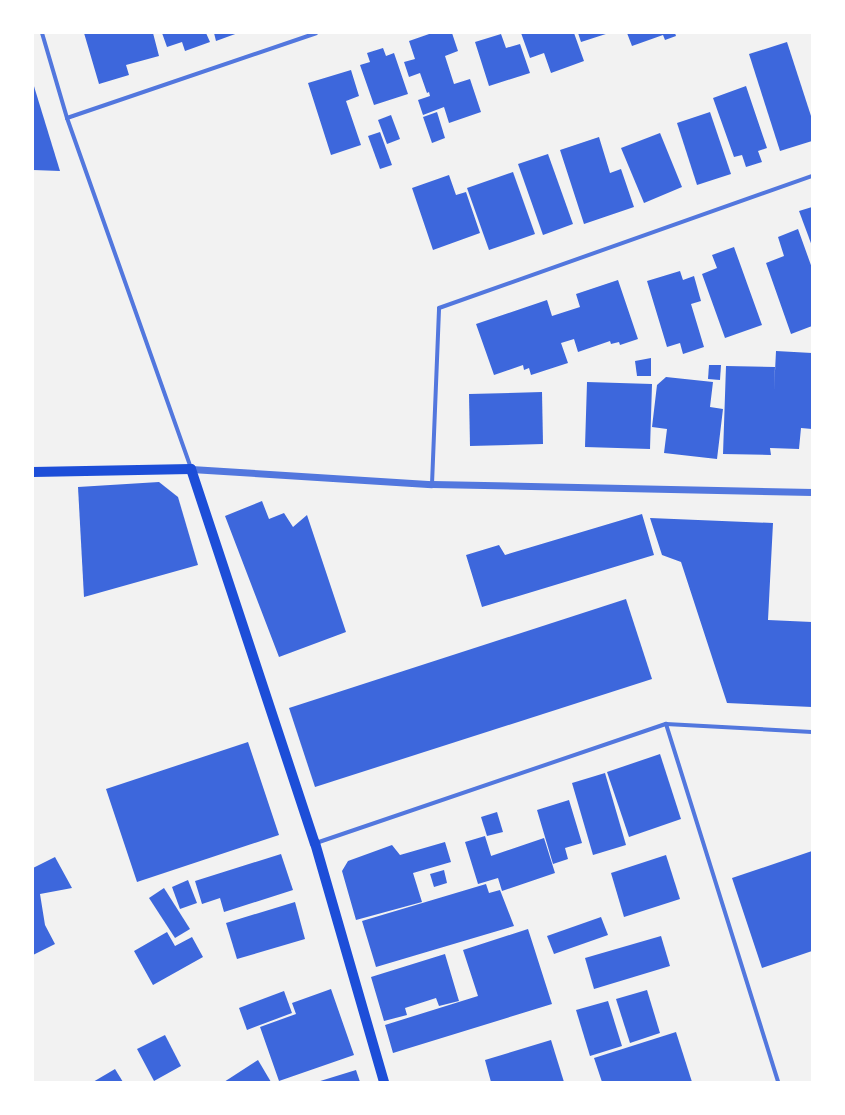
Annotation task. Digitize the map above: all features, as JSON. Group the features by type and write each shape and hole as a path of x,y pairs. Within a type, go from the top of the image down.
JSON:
{"main road":[{"path":"33,472 191,469 314,843 384,1082"}],"street":[{"path":"42,33 67,118 191,469 432,484 812,492"},
{"path":"67,118 316,33"},
{"path":"432,484 439,308 812,176"},
{"path":"666,724 778,1082"},
{"path":"314,843 666,724 812,732"}],"building":[{"path":"84,33 153,33 159,56 126,65 129,75 99,84"},
{"path":"162,33 206,33 210,42 185,51 182,42 167,47"},
{"path":"214,33 238,33 216,41"},
{"path":"432,33 452,33 458,51 445,56 454,84 470,79 481,112 449,123 444,107 423,115 418,100 430,96 429,92 427,93 420,73 409,77 404,62 415,59 409,41"},
{"path":"521,33 574,33 584,61 551,73 544,53 530,58"},
{"path":"578,33 609,33 581,42"},
{"path":"627,33 675,33 676,36 665,40 663,35 632,46"},
{"path":"501,34 506,48 520,44 530,73 489,86 475,42"},
{"path":"787,42 812,119 812,141 780,151 749,54"},
{"path":"383,48 386,56 394,53 408,94 374,105 360,65 370,62 367,53"},
{"path":"351,70 359,96 346,101 361,145 331,155 308,83"},
{"path":"33,83 60,171 33,170"},
{"path":"746,86 767,148 758,151 762,162 746,167 742,155 734,157 713,98"},
{"path":"437,112 445,138 432,143 423,117"},
{"path":"710,112 731,174 697,185 677,123"},
{"path":"391,115 400,139 387,144 378,120"},
{"path":"380,132 392,165 380,169 368,136"},
{"path":"660,133 682,187 644,203 621,148"},
{"path":"599,137 610,173 621,169 634,207 584,224 560,150"},
{"path":"548,154 573,224 543,235 518,164"},
{"path":"513,172 535,234 489,250 467,188"},
{"path":"449,175 456,195 466,192 480,233 433,250 412,188"},
{"path":"812,207 812,246 799,211"},
{"path":"798,229 812,268 812,326 791,334 766,263 784,256 778,237"},
{"path":"734,247 762,325 725,338 702,274 717,268 712,255"},
{"path":"680,271 683,280 694,276 701,301 691,304 704,347 683,354 680,343 667,347 647,281"},
{"path":"618,280 638,339 620,345 619,342 611,344 610,341 578,352 574,339 561,343 568,363 531,375 529,368 524,370 523,365 494,375 476,324 547,300 552,316 580,307 576,294"},
{"path":"776,351 812,353 812,429 801,428 799,449 770,448 771,455 723,454 726,366 775,367 774,391"},
{"path":"651,358 651,376 637,376 635,361"},
{"path":"709,365 721,365 720,380 708,379"},
{"path":"666,377 713,382 710,407 723,409 717,459 664,453 667,429 652,427 657,385"},
{"path":"587,382 652,384 650,449 585,447"},
{"path":"542,392 543,444 470,446 469,394"},
{"path":"159,482 178,497 198,565 84,597 78,487"},
{"path":"262,501 269,519 284,513 293,527 307,515 346,632 279,657 225,516"},
{"path":"642,514 654,555 482,607 466,555 499,545 505,555"},
{"path":"650,518 773,523 768,620 812,622 812,707 727,703 681,562 662,555"},
{"path":"626,599 652,679 315,787 289,708"},
{"path":"248,742 279,835 137,882 106,789"},
{"path":"660,754 681,819 629,837 607,772"},
{"path":"605,773 626,845 593,855 572,783"},
{"path":"569,800 582,843 565,848 568,859 553,864 537,810"},
{"path":"497,812 503,832 487,836 481,817"},
{"path":"485,836 491,856 544,838 555,873 502,891 498,878 478,884 465,842"},
{"path":"445,842 451,862 413,873 422,902 356,920 342,871 348,861 392,845 400,855"},
{"path":"812,851 812,951 762,968 732,878"},
{"path":"281,854 293,890 224,912 220,898 202,904 195,881"},
{"path":"666,855 680,899 624,917 611,873"},
{"path":"55,857 72,888 40,894 45,925 55,944 33,955 33,868"},
{"path":"444,870 447,883 434,887 430,874"},
{"path":"188,880 197,903 180,909 172,887"},
{"path":"486,884 489,893 500,890 514,926 376,967 362,921"},
{"path":"164,888 190,929 175,938 149,898"},
{"path":"295,902 305,939 237,959 226,923"},
{"path":"601,917 608,935 554,954 547,936"},
{"path":"528,929 552,1004 393,1053 385,1025 478,996 463,950"},
{"path":"167,932 175,946 192,937 203,957 153,985 134,951"},
{"path":"661,936 670,966 594,989 585,958"},
{"path":"445,954 459,1001 439,1006 436,998 405,1008 407,1015 384,1021 371,977"},
{"path":"331,989 354,1055 279,1081 260,1027 296,1014 292,1003"},
{"path":"647,990 660,1033 630,1043 616,999"},
{"path":"284,991 292,1013 247,1030 239,1008"},
{"path":"608,1001 622,1046 590,1056 576,1010"},
{"path":"676,1032 692,1082 602,1082 594,1058"},
{"path":"165,1035 181,1066 154,1081 137,1049"},
{"path":"551,1040 564,1082 491,1082 485,1060"},
{"path":"258,1060 271,1082 224,1082"},
{"path":"115,1069 123,1082 93,1082"},
{"path":"356,1070 360,1082 317,1082"}]}
